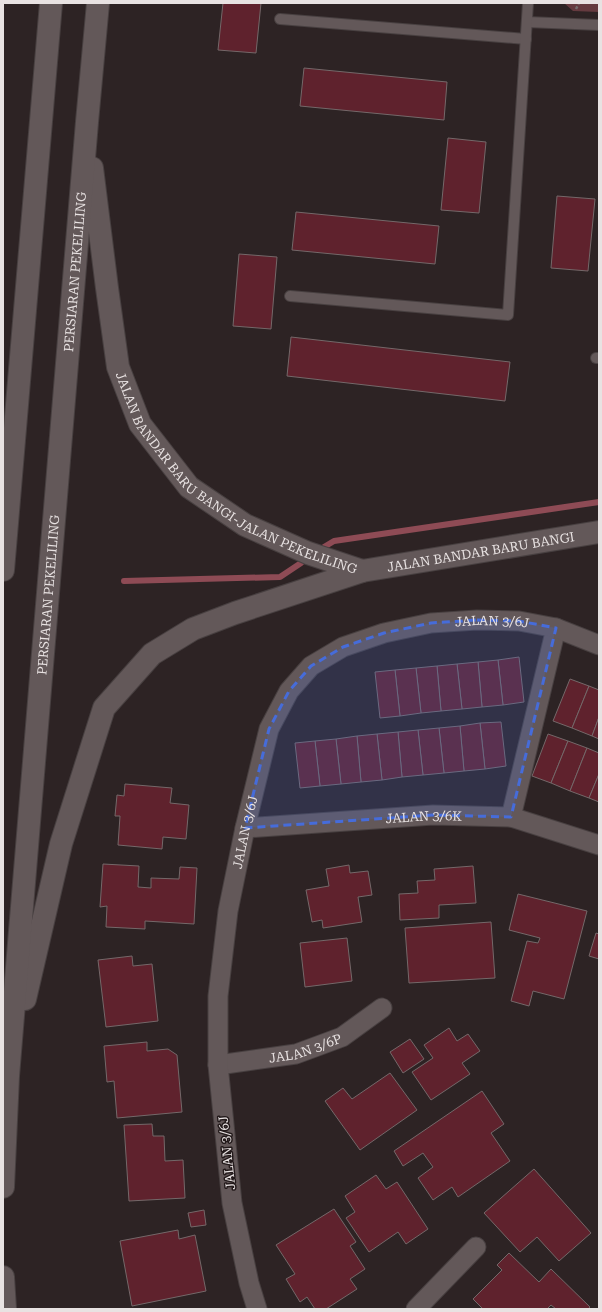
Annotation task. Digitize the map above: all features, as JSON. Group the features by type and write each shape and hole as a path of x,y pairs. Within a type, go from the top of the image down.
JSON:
{"main road":[{"path":"3,570 51,3"},
{"name":"PERSIARAN PEKELILING","path":"3,1187 8,1076 98,3"},
{"name":"JALAN BANDAR BARU BANGI-JALAN PEKELILING","path":"87,122 118,367 140,424 189,487 245,525 308,553 362,571"},
{"name":"JALAN BANDAR BARU BANGI","path":"362,571 599,532"},
{"name":"JALAN BANDAR BARU BANGI-JALAN PEKELILING","path":"8,1076 61,844 104,708 152,654 193,629 235,613 362,571"},
{"path":"3,1277 6,1309"}],"street":[{"name":"JALAN 3/6J","path":"257,1309 249,1283 232,1203 218,1065 218,996 228,911 245,828 270,729 289,691 311,666 343,647 384,632 431,623 478,620 519,621 556,628 599,645"},
{"path":"511,817 556,628"},
{"name":"JALAN 3/6K","path":"245,828 433,815 511,817 599,845"},
{"name":"JALAN 3/6P","path":"218,1065 296,1054 342,1037 382,1008"},
{"path":"416,1309 476,1247"}],"lane":[{"path":"290,296 508,315 528,3"},
{"path":"280,19 526,39"},
{"path":"527,22 599,25"}],"highlighted area":[{"path":"477,620 519,621 556,628 511,817 433,815 245,828 269,729 289,691 311,666 343,647 384,633 431,623"}],"shaded area":[{"path":"564,3 599,3 599,12 573,11"}],"building":[{"path":"223,3 261,3 256,53 218,50"},
{"path":"304,68 447,82 444,120 300,106"},
{"path":"448,138 486,142 479,213 441,210"},
{"path":"557,196 595,199 588,271 551,268"},
{"path":"296,212 439,226 435,264 292,250"},
{"path":"239,254 277,257 271,329 233,326"},
{"path":"291,337 510,362 505,401 287,376"},
{"path":"519,657 524,702 503,705 498,660"},
{"path":"498,660 503,705 482,707 478,662"},
{"path":"478,662 482,707 462,709 457,664"},
{"path":"457,664 462,709 441,711 437,666"},
{"path":"437,666 441,711 421,713 416,668"},
{"path":"416,668 421,713 400,716 395,670"},
{"path":"395,670 400,716 380,718 375,672"},
{"path":"570,679 589,686 572,728 553,721"},
{"path":"589,686 599,690 599,717 592,736 572,728"},
{"path":"599,717 599,739 592,736"},
{"path":"501,722 506,766 485,769 480,723"},
{"path":"480,723 485,769 464,771 460,726"},
{"path":"460,726 464,771 444,773 439,728"},
{"path":"439,728 444,773 423,775 418,730"},
{"path":"418,730 423,775 402,777 398,732"},
{"path":"398,732 402,777 382,780 377,734"},
{"path":"377,734 382,780 361,782 357,736"},
{"path":"548,734 568,741 551,783 532,776"},
{"path":"357,736 361,782 341,784 336,739"},
{"path":"336,739 341,784 320,786 315,741"},
{"path":"315,741 320,786 300,788 295,743"},
{"path":"568,741 587,748 570,791 551,783"},
{"path":"587,748 599,753 599,774 589,798 570,791"},
{"path":"599,774 599,802 589,798"},
{"path":"125,784 172,788 170,803 189,805 186,839 163,837 162,849 118,845 120,816 115,816 117,795 124,796"},
{"path":"103,864 139,866 138,887 151,888 151,878 179,879 180,867 197,868 194,924 145,921 145,929 106,927 107,906 100,907"},
{"path":"349,865 350,873 368,871 372,895 358,897 362,922 323,928 322,920 312,922 306,890 329,886 326,869"},
{"path":"473,866 476,903 439,905 439,918 400,920 399,894 418,893 417,881 435,880 434,869"},
{"path":"518,894 587,911 564,999 533,991 529,1006 511,1001 527,941 538,943 540,938 509,930"},
{"path":"491,922 495,978 409,983 405,928"},
{"path":"596,933 599,934 599,959 589,956"},
{"path":"347,938 352,981 305,987 300,943"},
{"path":"132,956 133,966 152,964 158,1021 106,1027 98,960"},
{"path":"449,1028 457,1041 468,1034 480,1051 462,1063 470,1074 431,1100 412,1072 433,1058 424,1045"},
{"path":"410,1039 424,1059 403,1073 390,1052"},
{"path":"147,1042 147,1051 168,1049 177,1055 182,1112 117,1118 114,1081 107,1082 104,1046"},
{"path":"390,1073 417,1110 360,1150 325,1101 343,1088 352,1099"},
{"path":"482,1091 504,1124 491,1133 510,1161 458,1197 452,1187 433,1200 418,1178 433,1167 423,1153 403,1166 394,1151"},
{"path":"152,1124 153,1136 164,1136 165,1161 183,1160 185,1198 129,1201 124,1125"},
{"path":"534,1169 591,1233 559,1261 537,1237 520,1252 484,1213"},
{"path":"376,1175 386,1189 397,1182 428,1229 406,1244 398,1232 369,1252 346,1218 355,1212 345,1196"},
{"path":"334,1209 356,1242 350,1246 365,1269 350,1279 357,1289 326,1309 315,1309 307,1297 300,1302 286,1279 295,1274 276,1245"},
{"path":"204,1210 206,1225 191,1227 188,1213"},
{"path":"178,1230 179,1239 195,1235 206,1291 132,1306 120,1241"},
{"path":"509,1253 539,1282 551,1269 590,1307 588,1309 556,1309 551,1305 547,1309 483,1309 473,1299 502,1270 497,1265"}],"waterway":[{"path":"324,547 334,541 599,502"},
{"path":"124,581 280,577 301,563"}]}
